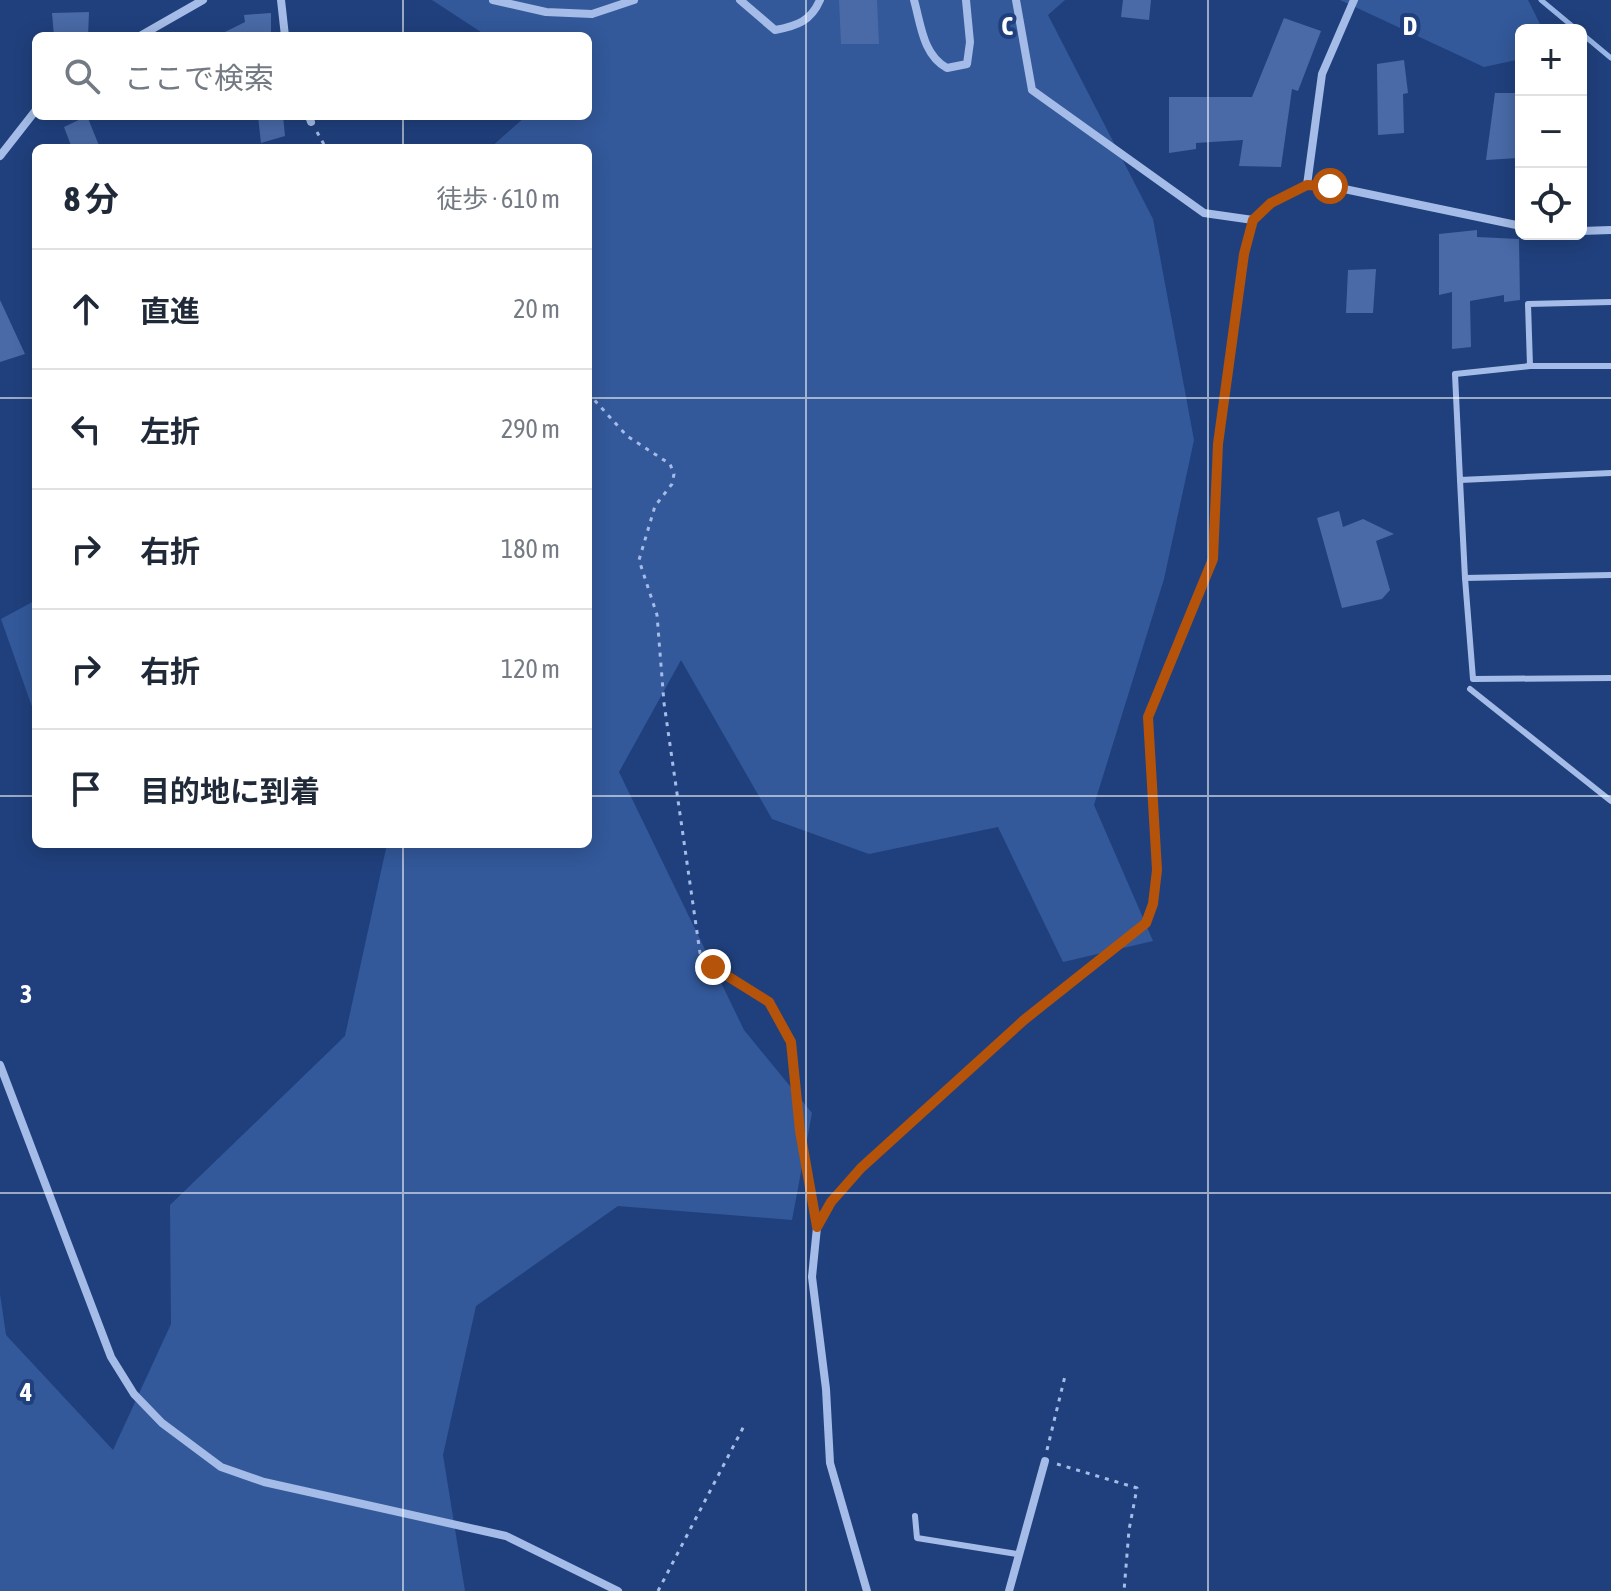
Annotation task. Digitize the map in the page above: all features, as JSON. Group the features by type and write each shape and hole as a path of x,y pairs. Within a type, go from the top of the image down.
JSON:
{"street":[{"path":"147,32 203,0"},
{"path":"281,0 285,32"},
{"path":"493,0 546,12 592,14 634,0"},
{"path":"740,0 775,30 798,26 815,11 820,0"},
{"path":"914,0 927,48 935,61 947,68 967,64 970,42 966,0"},
{"path":"1016,0 1032,90 1204,213 1253,220"},
{"path":"1307,185 1322,74 1354,0"},
{"path":"0,156 32,115"},
{"path":"867,1591 830,1463 826,1389 812,1277 817,1227 831,1202 861,1168 1024,1020 1146,923 1153,904 1157,870 1148,717 1213,559 1218,444 1244,254 1253,220 1271,203 1307,185 1330,186 1515,225"},
{"path":"1587,231 1611,230"},
{"path":"0,1065 111,1357 134,1394 162,1423 221,1467 264,1482 476,1527 535,1549 618,1591"},
{"path":"1009,1591 1045,1461"}],"lane":[{"path":"1530,366 1528,304 1611,302"},
{"path":"1611,366 1530,366 1455,374 1473,679 1611,678"},
{"path":"1460,480 1611,473"},
{"path":"1465,578 1611,575"},
{"path":"1470,689 1611,801"},
{"path":"915,1516 917,1538 1017,1554"}],"path":[{"path":"311,120 324,144"},
{"path":"592,397 627,436 670,464 674,474 672,484 655,506 639,560 657,615 664,703 700,953 713,967 769,1002 791,1042 800,1131 817,1227"},
{"path":"1065,1376 1045,1461 1137,1488 1129,1530 1124,1591"},
{"path":"658,1591 745,1424"}],"shaded area":[{"path":"432,0 1065,0 1048,15 1153,219 1194,440 1164,579 1094,805 1153,941 1063,962 998,827 869,854 772,819 681,660 619,772 744,1030 812,1113 792,1220 618,1206 476,1306 443,1455 465,1591 0,1591 0,1294 6,1335 113,1450 171,1324 170,1205 345,1036 386,848 592,848 592,144 494,144 522,120 592,120 592,32 481,32"},
{"path":"1340,0 1528,0 1540,24 1515,24 1515,60 1484,67"},
{"path":"32,602 32,707 1,619"}],"building":[{"path":"839,0 877,0 879,44 841,44"},
{"path":"1123,0 1151,0 1149,20 1121,17"},
{"path":"89,12 88,32 54,32 52,13"},
{"path":"271,13 271,32 225,32 245,22 244,15"},
{"path":"1284,18 1321,31 1298,91 1292,89 1281,167 1239,166 1243,140 1196,143 1196,149 1169,153 1169,97 1252,97"},
{"path":"1404,60 1408,93 1403,94 1404,133 1378,135 1377,64"},
{"path":"1495,93 1515,93 1515,158 1486,160"},
{"path":"79,120 89,120 98,144 70,144 64,127"},
{"path":"258,120 283,120 285,136 261,143"},
{"path":"1477,230 1477,237 1519,240 1520,300 1504,302 1504,295 1470,301 1471,347 1452,349 1452,292 1439,295 1439,234"},
{"path":"1376,269 1373,313 1346,313 1348,270"},
{"path":"0,300 25,354 0,362"},
{"path":"1339,511 1343,527 1363,519 1394,534 1376,541 1390,590 1382,599 1342,608 1317,518"}],"waterway":[{"path":"1541,0 1570,24"},
{"path":"1587,38 1611,58"}],"route":[{"path":"713,967 769,1002 791,1042 800,1131 817,1227 831,1202 861,1168 1024,1020 1146,923 1153,904 1157,870 1148,717 1154,697 1207,582 1213,559 1218,444 1244,254 1253,220 1271,203 1307,185 1330,186"}]}
